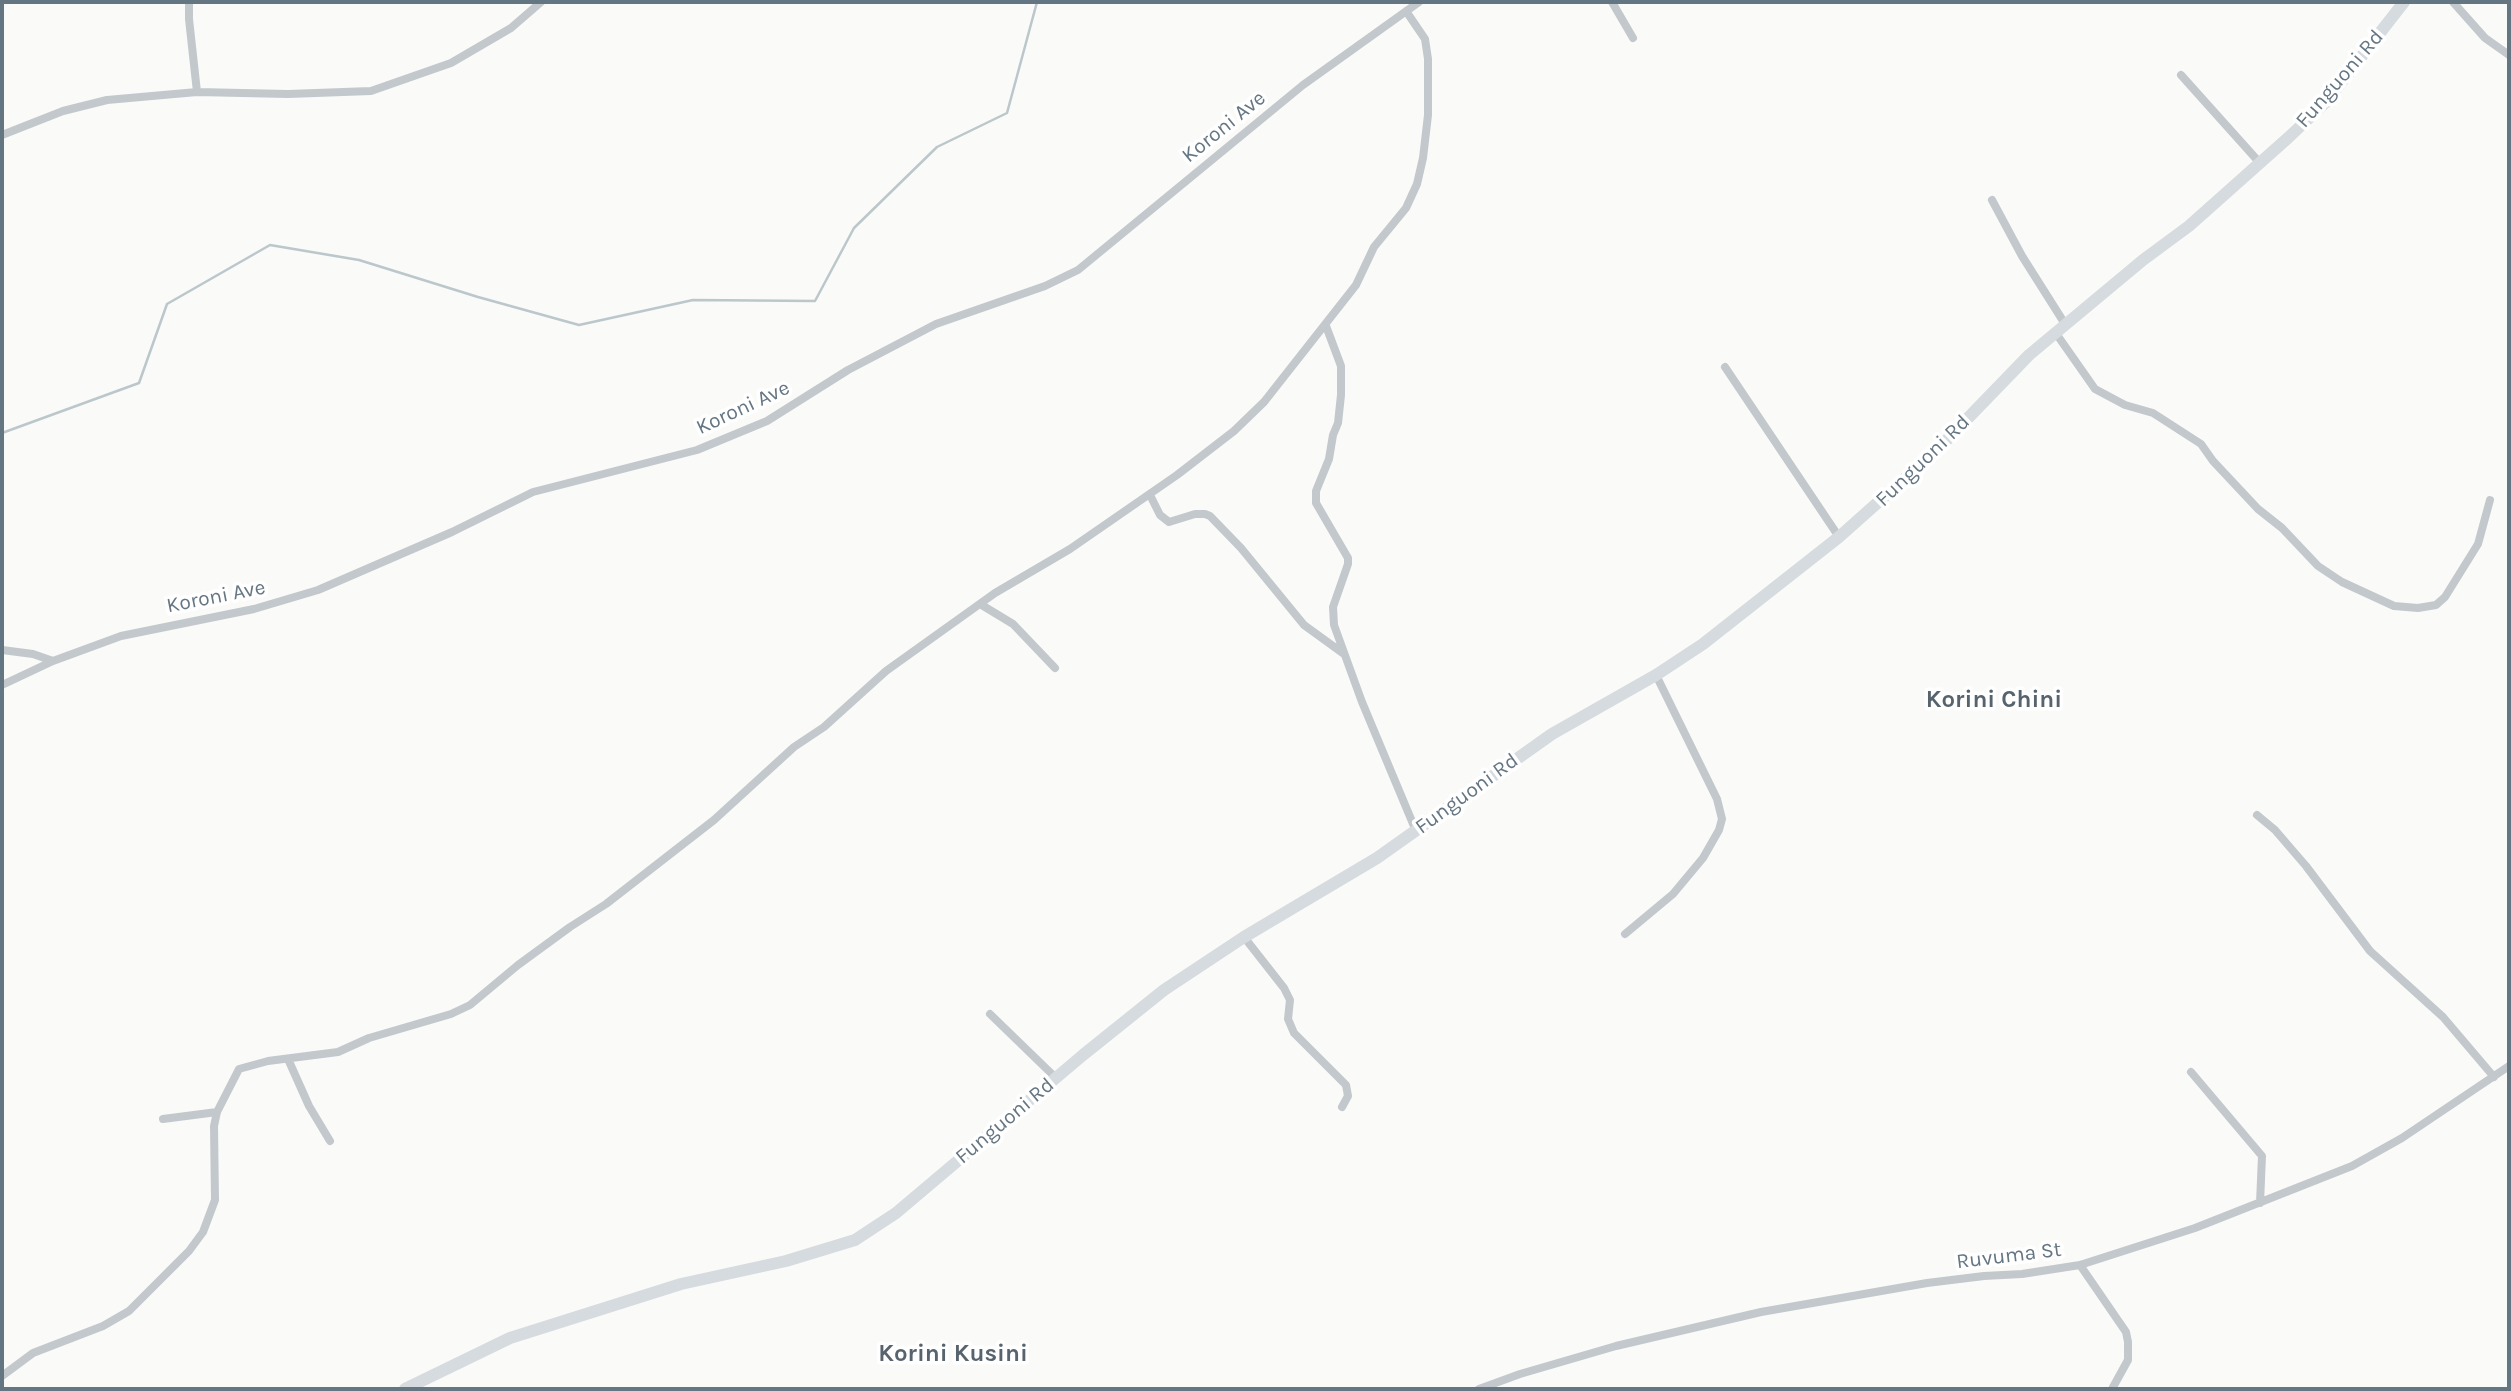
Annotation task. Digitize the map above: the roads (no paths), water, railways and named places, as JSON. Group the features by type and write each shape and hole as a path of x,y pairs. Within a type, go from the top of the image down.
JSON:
{"street":[{"path":"189,2 197,92"},
{"path":"2,135 63,111 107,100 197,92 288,94 371,91 451,63 511,28 541,2"},
{"name":"Koroni Ave","path":"2,685 54,661 121,636 254,609 309,594 440,537 533,492 697,450 767,421 848,370 928,328 1045,286 1078,270 1303,85 1419,2"},
{"path":"1612,2 1633,38"},
{"name":"Funguoni Rd","path":"405,1389 510,1338 681,1284 786,1261 855,1240 896,1213 1164,990 1244,937 1377,858 1544,739 1656,675 1703,644 1839,537 1939,448 2029,355 2143,260 2189,226 2326,102 2404,2"},
{"path":"2454,2 2485,38 2509,55"},
{"path":"2,1376 33,1353 103,1326 129,1311 189,1251 203,1232 215,1200 213,1136 217,1112 239,1069 268,1060 338,1052 369,1038 451,1014 470,1005 518,965 606,904 714,820 794,747 824,727 886,671 980,604 1054,560 1150,495 1225,438 1254,412 1326,326 1356,285 1383,234 1406,208 1417,184 1428,115 1428,59 1423,34 1406,11"},
{"path":"2181,75 2259,162"},
{"path":"1992,200 2095,389 2124,405 2153,413 2201,444 2213,461 2258,509 2318,566 2342,582 2395,606 2418,608 2436,605 2445,597 2478,544 2490,500"},
{"path":"1326,326 1340,366 1341,395 1338,423 1329,459 1315,491 1315,503 1348,558 1348,569 1332,616 1362,702 1416,831"},
{"path":"1725,367 1839,537"},
{"path":"1150,495 1164,520 1169,522 1195,514 1205,513 1210,516 1241,548 1304,625 1345,654"},
{"path":"980,604 1013,624 1055,668"},
{"path":"2,650 33,654 54,661"},
{"path":"1625,934 1673,894 1703,858 1719,830 1722,819 1717,799 1656,675"},
{"path":"2257,815 2276,831 2306,866 2370,951 2443,1017 2494,1077"},
{"path":"1244,937 1284,988 1290,1000 1288,1020 1294,1032 1346,1086 1348,1096 1342,1107"},
{"path":"990,1014 1056,1078"},
{"path":"288,1059 309,1106 330,1141"},
{"name":"Ruvuma St","path":"1479,1389 1616,1346 1761,1312 1927,1283 2022,1274 2080,1265 2195,1228 2352,1166 2402,1138 2509,1066"},
{"path":"2190,1072 2262,1156 2260,1203"},
{"path":"163,1119 217,1112"},
{"path":"2080,1265 2126,1332 2127,1360 2112,1389"}],"waterway":[{"path":"2,433 139,383 167,304 270,245 359,260 579,325 693,300 815,301 854,228 937,147 1007,113 1037,2"}],"district":[{"name":"Korini Chini","path":"1994,700"},
{"name":"Korini Kusini","path":"953,1354"}]}
